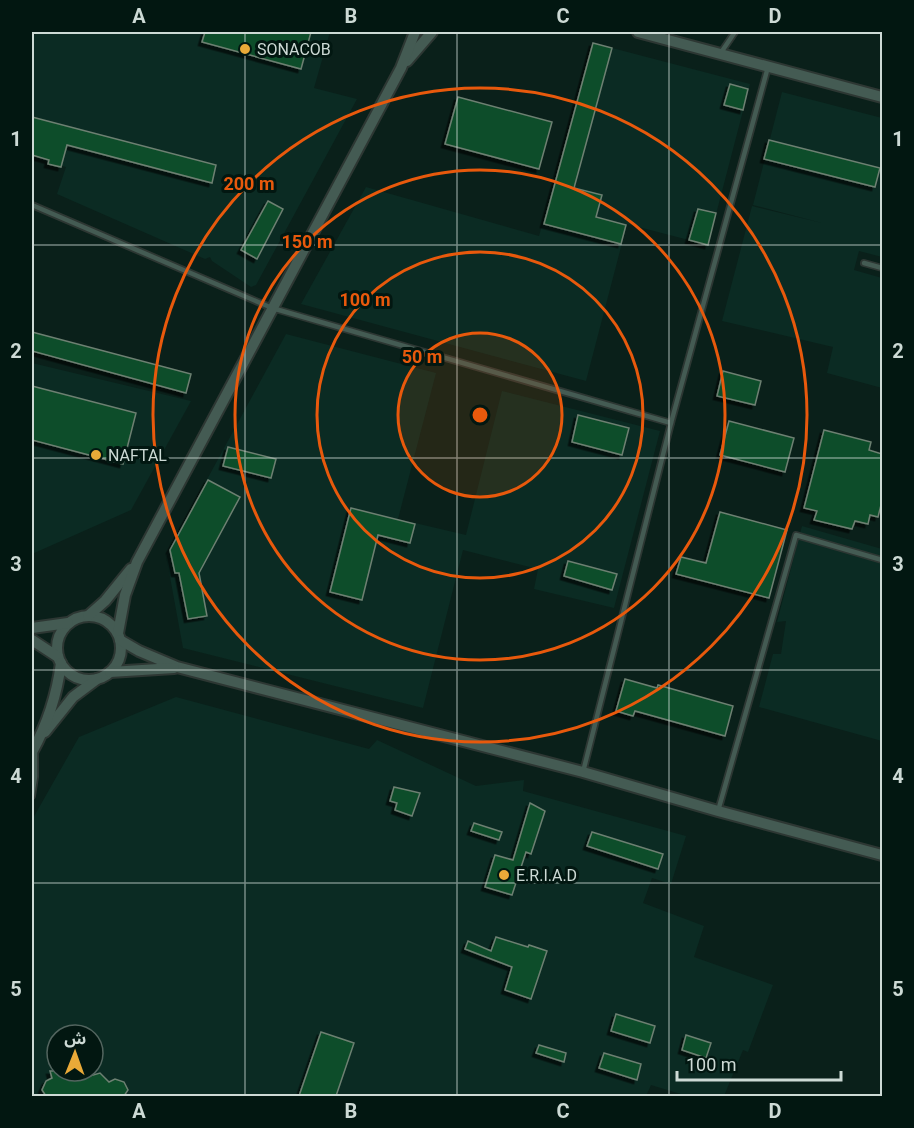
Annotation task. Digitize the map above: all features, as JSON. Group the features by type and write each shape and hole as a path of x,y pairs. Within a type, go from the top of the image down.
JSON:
{"street":[{"path":"35,746 74,697 110,672 119,661 122,647 119,636 125,595 137,562 401,68 415,32"},
{"path":"401,68 432,32"},
{"path":"638,32 882,97"},
{"path":"88,616 105,601 137,562"},
{"path":"35,746 56,692 59,660 57,642 63,629 74,619 95,616 109,622 119,636 139,651 177,667 583,772 882,855"},
{"path":"32,628 68,623"},
{"path":"32,640 59,660 65,669 76,677 83,680 98,679"},
{"path":"110,672 177,667"}],"lane":[{"path":"720,55 735,32"},
{"path":"583,772 671,423 768,67"},
{"path":"32,205 272,308 671,423"},
{"path":"864,263 882,268"},
{"path":"718,811 796,535 882,560"},
{"path":"32,796 35,777 35,746"}],"shaded area":[{"path":"38,32 330,32 314,88 357,99 256,285 251,287 212,261 210,257 205,259 57,194 66,167 61,168 32,157 32,37"},
{"path":"593,43 750,84 708,245 627,224 586,381 301,304 366,187 539,236"},
{"path":"782,92 882,118 882,257 859,251 854,270 882,278 882,388 827,373 833,347 722,321 752,206 822,223 753,205"},
{"path":"286,334 436,373 398,519 466,535 502,391 660,431 614,608 534,589 538,569 463,550 423,708 183,648 166,555"},
{"name":"NAFTAL","path":"32,363 191,401 131,510 32,554"},
{"path":"802,526 882,549 882,741 759,707 773,654 781,654 786,621 777,622"},
{"path":"176,697 369,749 377,740 476,786 524,780 523,791 686,836 671,884 652,878 643,903 704,926 694,957 773,985 748,1052 743,1050 724,1096 687,1096 651,1085 646,1096 32,1096 32,820 79,737"}],"building":[{"path":"205,32 311,32 301,69 202,42"},
{"path":"593,43 612,48 574,188 602,195 596,217 626,225 621,244 544,224"},
{"path":"730,84 748,89 743,110 724,105"},
{"path":"458,97 552,122 539,169 445,144"},
{"path":"32,117 216,165 212,183 67,145 61,167 48,164 49,160 32,155"},
{"path":"769,140 880,168 875,187 764,159"},
{"path":"268,201 283,209 257,259 241,250"},
{"path":"698,209 716,213 708,245 689,240"},
{"path":"32,332 191,374 186,393 32,351"},
{"path":"723,371 761,381 755,405 717,396"},
{"path":"32,386 136,413 123,464 32,440"},
{"path":"578,415 629,428 622,455 572,442"},
{"path":"729,421 794,438 785,472 720,455"},
{"path":"824,430 871,442 869,450 882,454 882,501 878,517 870,515 868,524 855,521 852,529 814,520 817,511 804,508"},
{"path":"228,447 276,459 271,478 223,466"},
{"path":"208,480 240,497 199,573 207,616 188,619 179,573 175,573 170,550"},
{"path":"351,508 415,524 410,543 378,535 362,600 330,592"},
{"path":"720,512 787,530 769,598 676,574 681,557 706,563"},
{"path":"568,561 617,574 612,590 564,576"},
{"path":"625,679 657,688 658,685 733,706 725,736 635,711 633,716 616,711"},
{"path":"394,787 420,793 412,816 395,810 397,803 390,801"},
{"path":"530,803 545,811 531,854 526,852 512,895 485,887 495,855 513,860"},
{"name":"E.R.I.A.D","path":"474,823 502,832 499,840 471,831"},
{"path":"592,832 663,854 658,869 587,846"},
{"path":"496,937 547,951 531,999 505,990 512,967 465,949 468,941 491,951"},
{"path":"616,1014 655,1026 650,1043 611,1031"},
{"path":"321,1032 354,1043 336,1096 299,1096"},
{"path":"686,1035 711,1043 706,1058 682,1050"},
{"path":"539,1045 566,1053 564,1062 536,1053"},
{"path":"604,1053 641,1064 637,1080 599,1068"},
{"path":"105,1078 109,1082 115,1079 124,1082 128,1090 124,1096 46,1096 42,1090 45,1083 105,1083"}],"place":[{"name":"SONACOB","path":"245,49"},
{"name":"NAFTAL","path":"96,455"},
{"name":"E.R.I.A.D","path":"504,875"}]}
